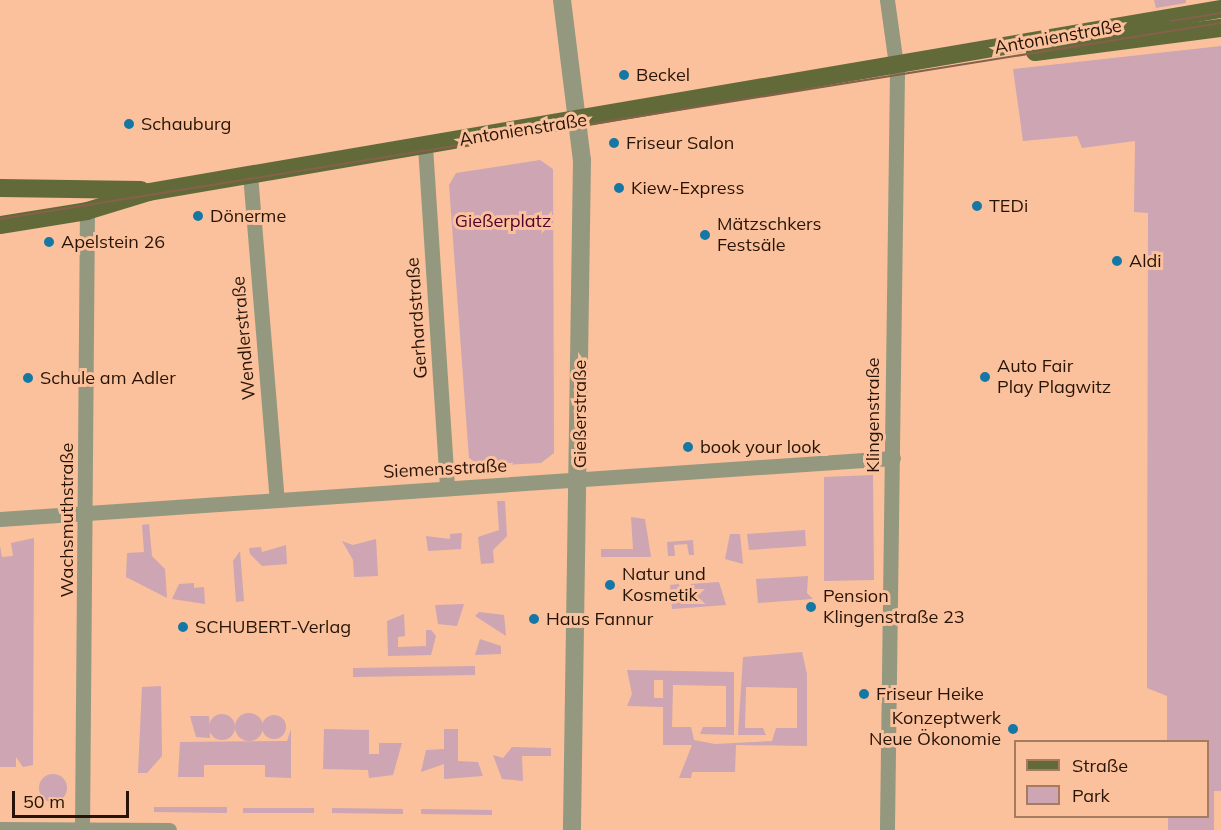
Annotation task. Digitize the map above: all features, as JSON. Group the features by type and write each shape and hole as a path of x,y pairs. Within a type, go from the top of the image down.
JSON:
{"main road":[{"name":"Antonienstraße","path":"0,225 87,211 149,192 250,174 1155,28 1214,10"},
{"name":"Antonienstraße","path":"1155,28 1215,29"},
{"name":"Antonienstraße","path":"0,188 58,185 149,192"}],"street":[{"name":"Gießerstraße","path":"562,0 579,121 580,482 572,830"},
{"name":"Klingenstraße","path":"887,0 897,68 887,830"},
{"name":"Gerhardstraße","path":"424,146 447,488"},
{"name":"Wendlerstraße","path":"250,174 277,499"},
{"name":"Wachsmuthstraße","path":"82,830 87,512 87,211"},
{"name":"Siemensstraße","path":"0,519 447,488 580,482 893,458"},
{"path":"0,829 169,830"}],"green space":[{"path":"1154,0 1186,0 1186,3 1156,8"},
{"path":"1221,46 1221,791 1214,791 1214,830 1168,830 1168,818 1209,818 1209,740 1167,740 1167,696 1147,688 1148,213 1134,212 1135,141 1082,148 1077,136 1023,141 1013,69"},
{"name":"Gießerplatz","path":"540,160 553,169 554,453 541,463 481,466 469,458 449,185 456,173"},
{"path":"873,475 874,580 824,581 824,477"},
{"path":"497,501 505,501 507,536 493,550 494,563 481,564 478,537 499,530"},
{"path":"631,517 645,519 651,557 601,557 601,549 633,549"},
{"path":"149,524 152,556 165,569 167,598 126,577 127,553 144,552 142,525"},
{"path":"805,530 806,546 749,550 747,534"},
{"path":"462,533 461,549 428,551 426,536 450,539 450,534"},
{"path":"730,534 740,534 743,564 725,559"},
{"path":"34,538 33,765 23,767 16,757 16,767 0,767 0,546 2,557 13,556 11,543"},
{"path":"376,539 378,576 354,577 353,560 342,541 353,545"},
{"path":"693,540 694,555 689,555 687,544 674,545 675,556 668,556 667,542"},
{"path":"286,545 287,564 262,566 250,554 249,548 261,547 262,552"},
{"path":"240,551 244,601 236,602 233,561"},
{"path":"808,576 807,593 813,599 758,603 756,579"},
{"path":"719,582 726,605 672,609 670,585 679,584 681,596 692,595 691,584"},
{"path":"194,583 194,588 204,587 205,604 172,599 179,584"},
{"path":"464,604 457,626 438,624 435,605"},
{"path":"479,612 504,615 506,636 475,616"},
{"path":"404,614 405,636 398,637 398,647 426,646 426,630 431,630 436,636 431,655 388,656 387,621"},
{"path":"480,639 501,646 501,654 475,655"},
{"path":"802,652 807,674 807,746 736,745 735,772 692,772 691,778 679,778 692,745 663,745 663,707 627,706 632,694 627,670 734,672 734,735 700,734 703,727 726,727 726,686 673,685 672,727 691,727 694,740 715,744 772,741 776,728 797,728 797,688 746,687 745,728 763,728 766,735 738,735 743,657","holes":["654,680 663,680 663,698 654,698"]},
{"path":"475,666 475,675 353,677 353,668"},
{"path":"161,686 162,756 147,773 138,773 142,687"},
{"path":"249,713 259,717 263,727 259,737 249,741 239,737 235,727 239,717"},
{"path":"222,714 231,718 235,727 231,736 222,740 213,736 209,727 213,718"},
{"path":"274,715 279,716 285,722 285,732 279,738 274,739 269,738 263,732 262,727 263,722 269,716"},
{"path":"190,716 209,716 210,738 196,737"},
{"path":"291,729 291,778 265,777 265,765 204,765 204,777 178,777 180,742 287,741"},
{"path":"324,729 369,730 369,754 379,754 379,743 402,743 393,775 369,778 368,770 323,769"},
{"path":"444,729 458,729 458,761 478,762 483,776 444,779 444,764 421,772 426,750 444,749"},
{"path":"512,747 551,748 551,756 522,756 523,781 502,779 493,755 503,758"},
{"path":"53,774 63,778 67,788 63,798 53,802 43,798 39,788 43,778"},
{"path":"154,807 227,807 227,813 154,812"},
{"path":"243,808 314,808 314,813 243,813"},
{"path":"332,808 403,809 403,814 332,813"},
{"path":"421,809 492,810 492,815 421,814"}],"tram line":[{"path":"1171,21 1221,13"},
{"path":"0,219 1221,23"}],"place":[{"name":"Beckel","path":"624,75"},
{"name":"Schauburg","path":"129,124"},
{"name":"Friseur Salon","path":"614,143"},
{"name":"Kiew-Express","path":"619,188"},
{"name":"TEDi","path":"977,206"},
{"name":"Dönerme","path":"198,216"},
{"name":"Mätzschkers Festsäle","path":"705,235"},
{"name":"Apelstein 26","path":"49,242"},
{"name":"Aldi","path":"1117,261"},
{"name":"Auto Fair Play Plagwitz","path":"985,377"},
{"name":"Schule am Adler","path":"28,378"},
{"name":"book your look","path":"688,447"},
{"name":"Natur und Kosmetik","path":"610,585"},
{"name":"Pension Klingenstraße 23","path":"811,607"},
{"name":"Haus Fannur","path":"534,619"},
{"name":"SCHUBERT-Verlag","path":"183,627"},
{"name":"Friseur Heike","path":"864,694"},
{"name":"Konzeptwerk Neue Ökonomie","path":"1013,729"}]}
